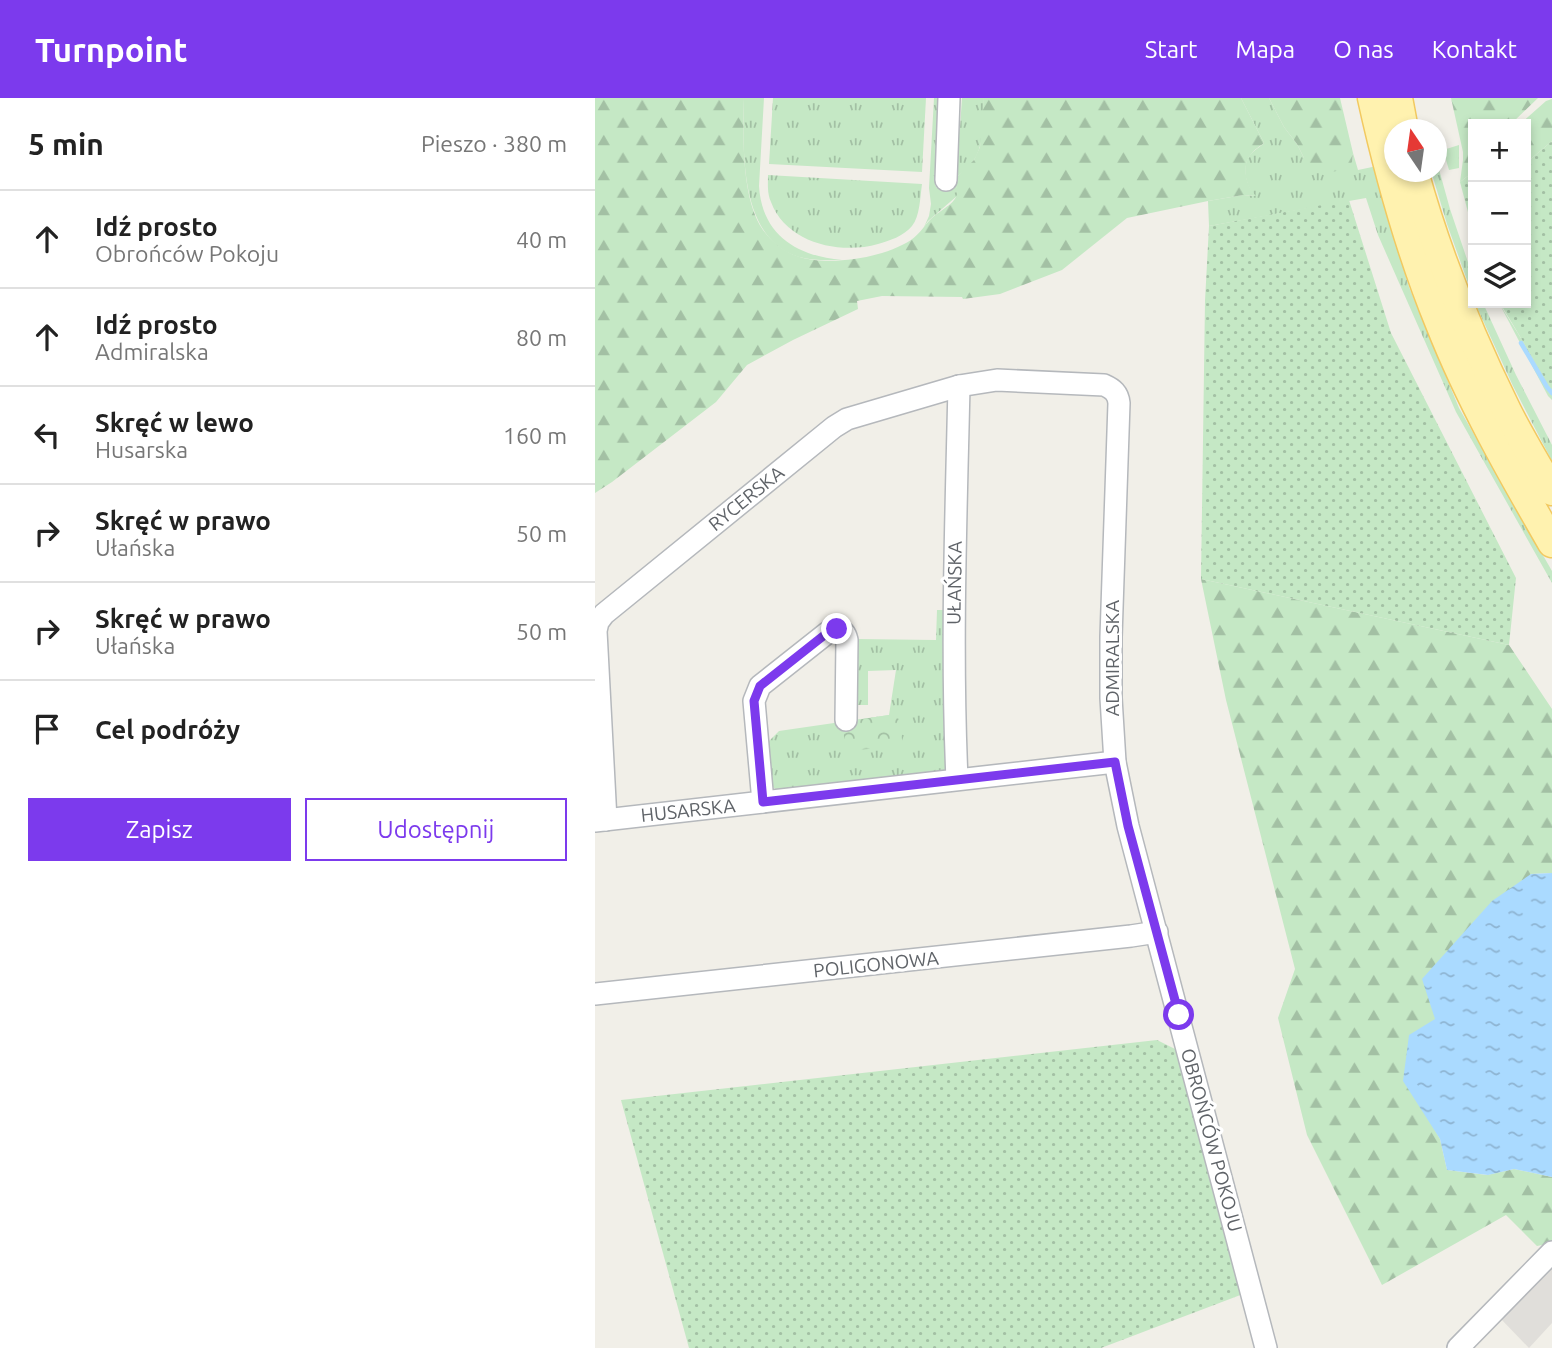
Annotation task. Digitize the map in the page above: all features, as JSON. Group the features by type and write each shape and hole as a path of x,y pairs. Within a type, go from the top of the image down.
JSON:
{"main road":[{"path":"1372,98 1383,149 1411,247 1440,325 1486,424 1552,543"},
{"path":"1398,98 1402,119"},
{"path":"1417,182 1463,316 1508,414 1552,491"}],"street":[{"path":"946,180 949,98"},
{"name":"RYCERSKA","path":"601,820 596,631 604,614 839,423 856,415 959,386 997,380 1104,385"},
{"name":"ADMIRALSKA","path":"1104,385 1112,388 1119,403 1111,637 1111,710 1115,762 1128,826 1157,932"},
{"name":"UŁAŃSKA","path":"957,779 953,639 959,386"},
{"path":"763,802 754,701 757,692 760,686 827,633 837,629 846,634 847,640 846,720"},
{"name":"HUSARSKA","path":"601,820 1115,762"},
{"name":"POLIGONOWA","path":"595,994 1157,932"},
{"name":"OBROŃCÓW POKOJU","path":"1157,932 1266,1348"},
{"path":"1458,1348 1552,1252"}],"shaded area":[{"path":"1552,1266 1552,1323 1529,1348 1500,1318"}],"green space":[{"path":"595,98 744,98 745,166 756,217 766,234 783,249 797,256 824,261 871,256 900,246 914,238 933,217 953,202 957,193 953,181 974,160 980,147 984,98 1241,98 1264,143 1252,153 1246,164 1247,181 1256,196 1243,195 1127,218 1062,270 1000,294 963,299 882,296 857,301 858,309 747,365 716,402 595,493"},
{"path":"744,98 764,98 759,186 767,218 785,240 797,248 810,254 842,260 799,257 779,247 765,231 755,212 748,189"},
{"path":"773,98 926,98 922,172 769,164"},
{"path":"934,98 940,98 937,188 941,187 960,128 962,98 984,98 983,130 974,160 953,180 958,190 957,196 924,227 931,204 929,188"},
{"path":"1241,98 1269,98 1304,158 1352,162 1353,153 1358,170 1377,166 1409,287 1459,408 1552,571 1552,583 1456,412 1378,235 1366,198 1209,226 1208,201 1243,195 1255,196 1247,182 1246,165 1250,155 1264,143"},
{"path":"1269,98 1340,98 1353,153 1352,162 1347,168 1329,173 1318,169 1304,158"},
{"path":"1451,98 1538,98 1516,119 1468,119 1468,176 1460,182 1463,152"},
{"path":"1552,99 1552,141 1531,159 1531,119 1526,119"},
{"path":"1552,141 1552,390 1503,308 1531,308 1531,159"},
{"path":"1459,145 1459,168 1449,170 1447,149"},
{"path":"768,175 922,184 918,212 909,230 891,240 863,247 831,246 801,236 778,216 769,195"},
{"path":"1468,176 1468,212 1460,182"},
{"path":"1434,182 1443,182 1468,262 1468,283"},
{"path":"1349,200 1391,333 1516,578 1509,645 1201,579 1205,301 1209,226"},
{"path":"1477,308 1485,308 1552,445 1552,461 1513,386"},
{"path":"1502,308 1552,388 1552,400"},
{"path":"1201,579 1509,645 1552,709 1552,873 1531,874 1435,1019 1427,1116 1440,1139 1447,1170 1487,1175 1514,1169 1552,1177 1552,1243 1537,1246 1506,1215 1382,1285 1307,1135 1278,1018 1295,969 1226,700"},
{"path":"937,610 947,610 949,762 945,769 940,773 782,792 774,788 771,784 767,750 769,741 779,731 889,715 896,670 868,671 868,705 858,705 857,639 936,640"},
{"path":"889,715 899,719 903,746 845,751 843,722"},
{"path":"1157,1040 1177,1050 1243,1294 1101,1348 689,1348 621,1100"}],"water":[{"path":"1552,873 1552,1177 1514,1169 1488,1175 1447,1170 1440,1139 1403,1081 1409,1035 1435,1019 1422,979 1492,901 1531,874"}],"waterway":[{"path":"1521,343 1552,393"}],"route":[{"path":"837,629 827,633 760,686 757,692 754,701 763,802 1115,762 1128,826 1179,1015"}]}
